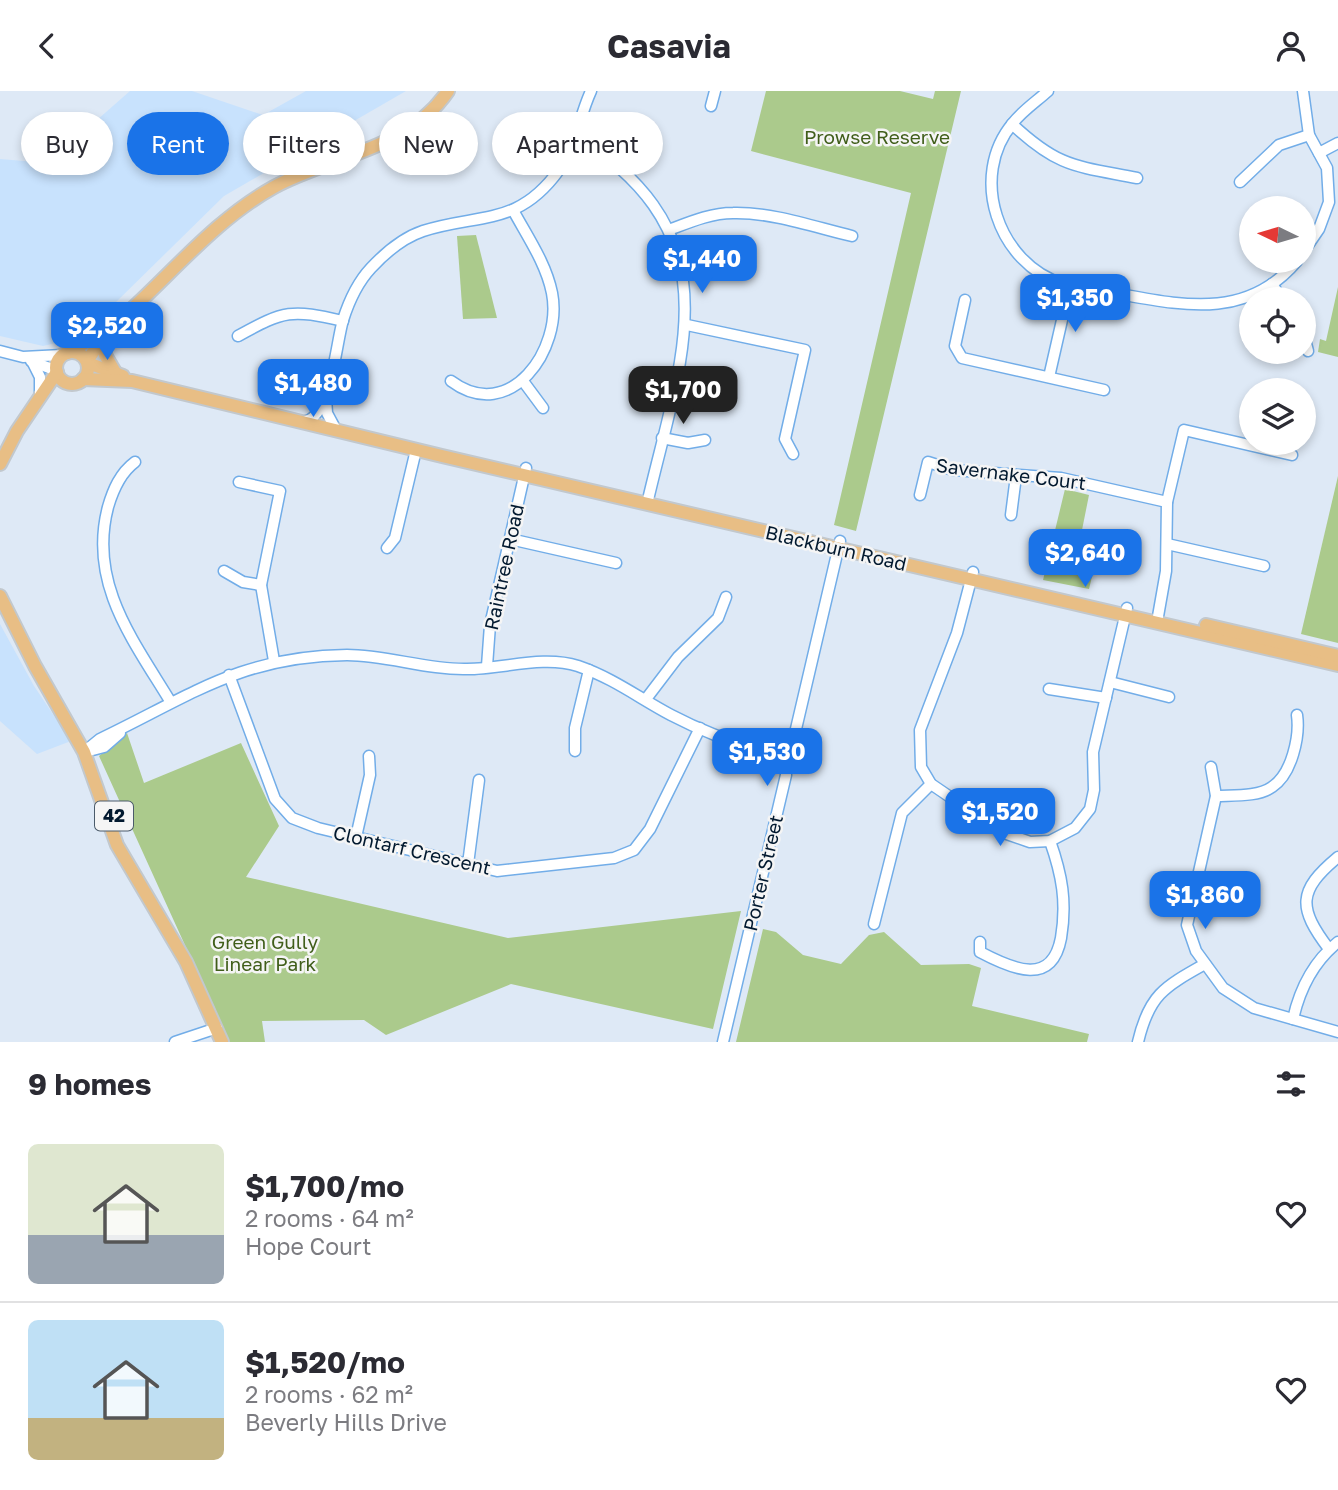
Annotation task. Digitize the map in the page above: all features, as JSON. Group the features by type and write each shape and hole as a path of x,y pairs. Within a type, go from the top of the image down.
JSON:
{"main road":[{"path":"36,405 77,382 107,333 246,204 303,173 394,139 425,117 447,91"},
{"path":"0,464 17,431 57,372 64,354 107,333"},
{"path":"107,333 105,355 115,372"},
{"path":"64,354 79,353 87,362"},
{"name":"Blackburn Road","path":"87,362 132,381"},
{"path":"57,372 62,380 77,382"},
{"name":"Blackburn Road","path":"77,382 132,381 335,428 416,450 648,500 1126,612 1338,656"},
{"name":"Blackburn Road","path":"335,428 421,443 525,472"},
{"name":"42","path":"0,596 25,645 89,750 141,885 192,974 213,1034 222,1042"},
{"name":"Blackburn Road","path":"1158,619 1338,665"}],"street":[{"path":"584,112 591,91"},
{"path":"712,106 715,91"},
{"path":"1048,91 1012,124 996,155 990,198 1002,232 1026,262 1061,283 1178,305 1222,305 1263,291 1284,273"},
{"path":"1303,91 1308,135 1327,168 1329,202 1316,233"},
{"path":"1012,124 1042,152 1066,164 1137,178"},
{"path":"1240,182 1279,145 1308,135"},
{"path":"1319,153 1338,143"},
{"path":"306,421 316,417 326,398 343,321 366,274 405,240 422,232 501,216 546,186 555,175"},
{"path":"629,175 669,230 686,293 687,325 648,500"},
{"path":"452,381 469,391 495,392 523,381 549,341 554,316 547,274 513,210"},
{"path":"669,230 700,219 732,213 760,215 852,236"},
{"path":"1049,377 1070,285"},
{"path":"965,300 955,346 956,352 962,358 1104,390"},
{"path":"238,336 275,315 287,313 303,312 343,321"},
{"path":"687,325 805,350 785,439 793,454"},
{"path":"0,351 23,357 57,372"},
{"path":"23,357 64,354"},
{"path":"33,363 41,384 36,405"},
{"path":"523,381 543,408"},
{"path":"326,398 327,412 335,428"},
{"path":"1158,619 1167,544 1167,502 1184,431 1239,443"},
{"path":"662,438 688,443 705,440"},
{"path":"387,548 395,538 416,450"},
{"path":"135,462 122,474 110,501 103,532 104,568 118,615 170,701"},
{"name":"Savernake Court","path":"920,495 928,462 953,470 1061,478 1167,502"},
{"name":"Raintree Road","path":"487,666 490,625 525,472"},
{"path":"1011,515 1016,476"},
{"path":"239,482 280,491 261,585 274,661"},
{"path":"510,539 616,563"},
{"path":"1167,544 1264,566"},
{"name":"Porter Street","path":"723,1042 786,775 785,757 792,746 839,545"},
{"path":"224,571 243,582 261,585"},
{"path":"972,576 957,633 920,730 921,767 931,784 953,799 975,804 1004,833 1030,842 1050,841 1075,828 1090,809 1094,790 1093,753 1126,612"},
{"path":"646,699 678,657 718,618 726,597"},
{"path":"89,750 170,701 229,675 274,661 348,655 468,669 516,663 573,665 613,679 700,728 735,744 785,757"},
{"path":"575,751 575,728 589,670"},
{"name":"Clontarf Crescent","path":"229,675 275,799 282,809 304,824 497,871 614,858 634,850 650,829 700,728"},
{"path":"1110,682 1169,698"},
{"path":"1049,689 1106,698"},
{"path":"1216,796 1251,794 1272,787 1290,760 1299,731 1297,715"},
{"path":"356,837 370,775 369,756"},
{"path":"1211,767 1216,796 1187,925 1196,951 1223,988 1233,995 1254,1008 1338,1032 1335,1042"},
{"path":"468,864 479,780"},
{"path":"874,923 902,813 931,784"},
{"path":"980,942 980,953 1033,971 1050,966 1057,956 1066,909 1063,877 1050,841"},
{"path":"1329,949 1312,926 1305,909 1311,882 1338,857"},
{"path":"1293,1019 1299,992 1329,949 1338,942"},
{"path":"1138,1042 1150,1003 1174,982 1205,964"},
{"path":"174,1042 213,1034"}],"shaded area":[{"path":"130,91 192,91 254,112 243,112 243,175 260,175 224,196 112,306 69,340 43,346 0,336 0,159 21,161 21,175 113,175 113,112 106,112"},
{"path":"306,91 406,91 365,115 365,112 268,112"},
{"path":"0,624 34,686 71,741 37,754 0,721"}],"green space":[{"name":"Prowse Reserve","path":"766,91 900,91 933,99 935,91 961,91 856,531 834,525 911,193 751,151"},
{"path":"476,235 497,318 463,319 457,236"},
{"path":"1338,287 1338,357 1318,352 1320,339 1326,341"},
{"path":"1338,476 1338,643 1301,634"},
{"path":"1065,489 1089,495 1081,535 1101,540 1089,589 1043,580"},
{"name":"Green Gully Linear Park","path":"127,733 144,783 241,743 279,826 246,877 508,938 741,911 713,1029 511,984 386,1035 364,1020 262,1021 265,1042 229,1042 99,756"},
{"path":"763,929 776,932 803,955 841,964 869,935 884,932 921,965 969,964 981,968 972,1006 1089,1034 1087,1042 736,1042"}]}
